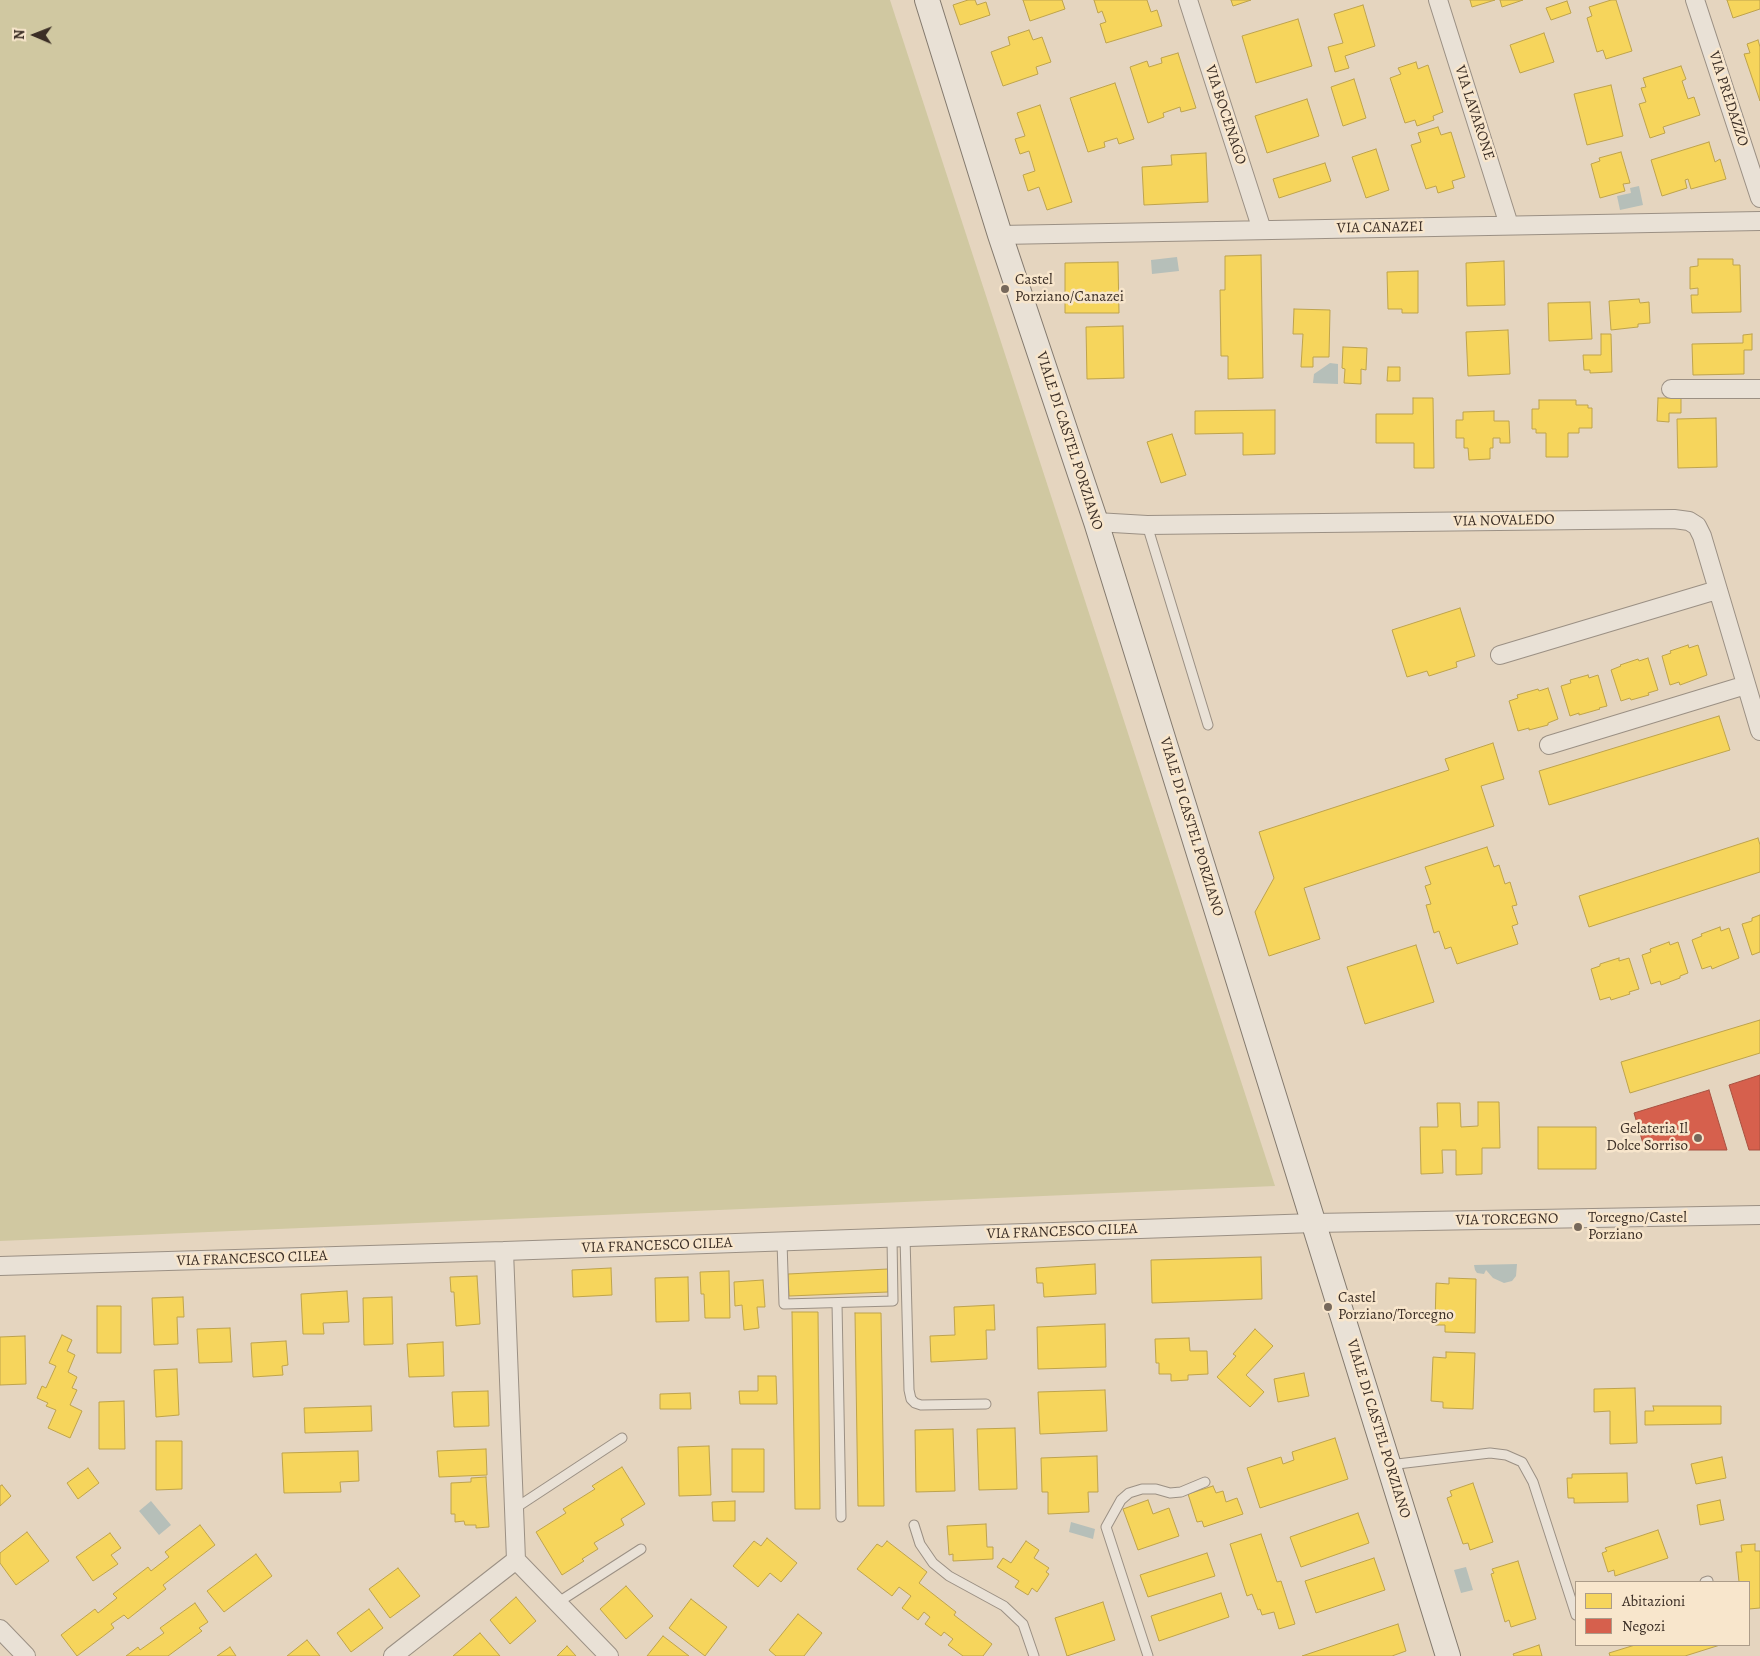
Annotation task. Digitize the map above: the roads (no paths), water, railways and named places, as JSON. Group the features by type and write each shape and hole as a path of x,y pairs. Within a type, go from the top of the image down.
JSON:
{"street":[{"name":"VIALE DI CASTEL PORZIANO","path":"927,0 1000,235 1096,522 1448,1656"},
{"name":"VIA BOCENAGO","path":"1188,0 1262,230"},
{"name":"VIA LAVARONE","path":"1438,0 1509,225"},
{"name":"VIA PREDAZZO","path":"1695,0 1760,198"},
{"name":"VIA CANAZEI","path":"1000,235 1760,221"},
{"path":"1670,389 1760,389"},
{"name":"VIA NOVALEDO","path":"1096,522 1147,525 1679,520 1693,523 1700,532 1760,731"},
{"path":"1500,655 1717,590"},
{"path":"1549,745 1746,685"},
{"name":"VIA TORCEGNO","path":"1314,1223 1760,1215"},
{"name":"VIA FRANCESCO CILEA","path":"0,1266 782,1242 1314,1223"},
{"path":"504,1251 516,1560 609,1656"},
{"path":"393,1656 516,1560"},
{"path":"0,1629 26,1656"}],"lane":[{"path":"1147,525 1208,725"},
{"path":"782,1242 784,1304 893,1301 898,1238"},
{"path":"898,1238 911,1399 921,1405 986,1404"},
{"path":"837,1302 841,1516"},
{"path":"514,1509 622,1438"},
{"path":"1389,1464 1490,1453 1506,1455 1522,1462 1533,1482 1575,1612"},
{"path":"1148,1656 1106,1527 1121,1500 1129,1492 1142,1489 1170,1493 1181,1492 1205,1482"},
{"path":"914,1525 920,1544 933,1563 949,1576 1004,1606 1023,1624 1034,1656"},
{"path":"557,1603 641,1549"}],"place":[{"name":"Castel Porziano/Canazei","path":"1005,289"},
{"name":"Gelateria Il Dolce Sorriso","path":"1698,1138"},
{"name":"Torcegno/Castel Porziano","path":"1578,1227"},
{"name":"Castel Porziano/Torcegno","path":"1328,1307"}]}
